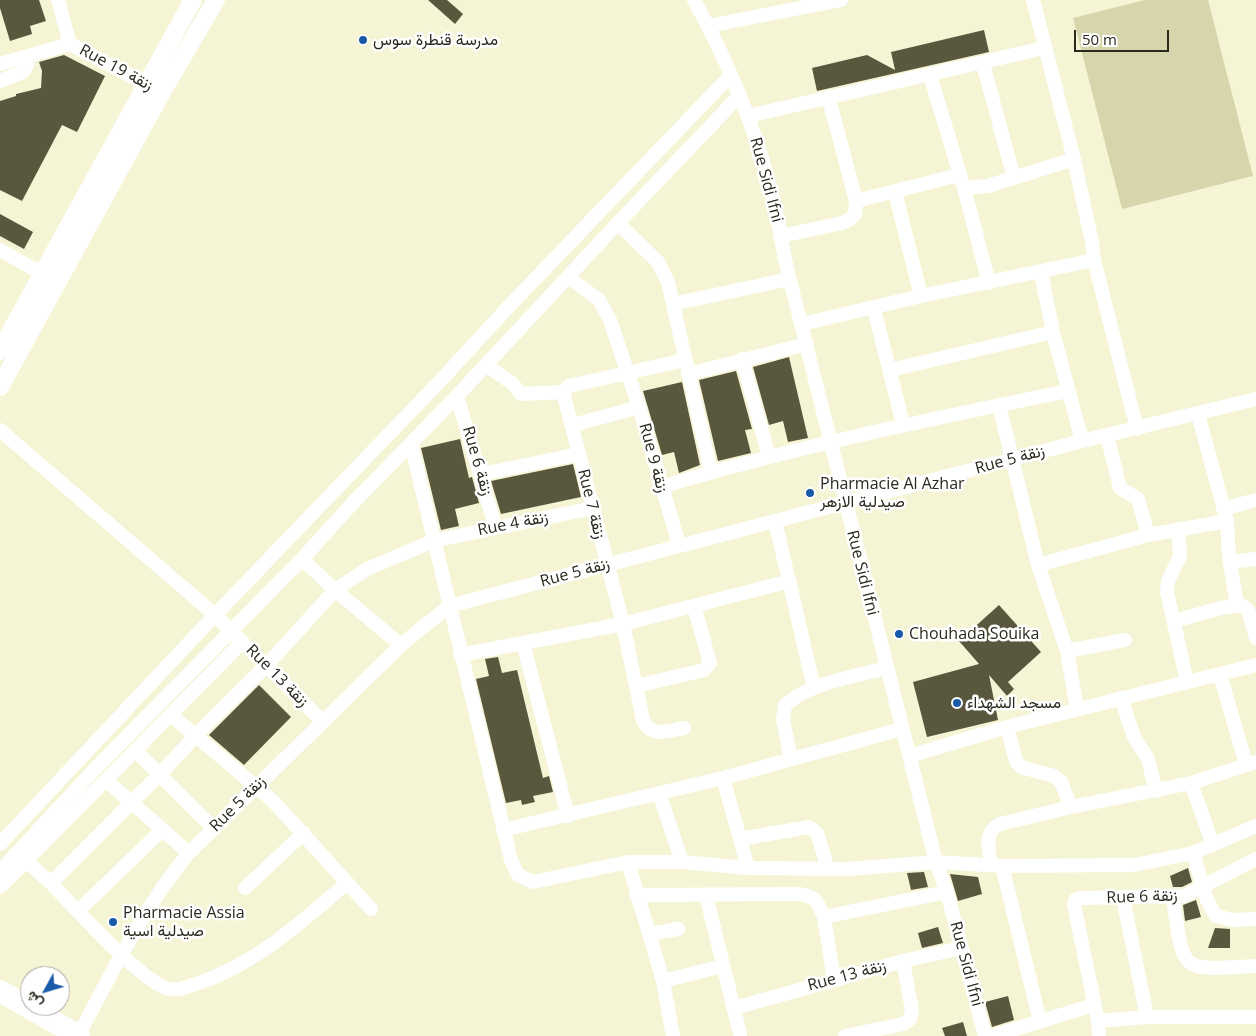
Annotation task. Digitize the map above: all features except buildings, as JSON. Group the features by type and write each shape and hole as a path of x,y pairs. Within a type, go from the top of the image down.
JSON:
{"main road":[{"path":"0,991 78,1036"},
{"path":"0,1007 49,1036"}],"street":[{"path":"0,64 70,44 58,0"},
{"path":"0,351 193,0"},
{"path":"0,387 162,92 216,0"},
{"name":"Rue Sidi Ifni","path":"694,0 740,95 769,180 789,279 831,441 844,502 936,862 947,892 985,1036"},
{"path":"708,26 840,0"},
{"path":"1033,0 1074,159 1092,242 1094,260 1137,429"},
{"name":"Rue 19 زنقة","path":"70,44 162,92"},
{"path":"748,116 983,64 1044,48"},
{"path":"0,81 24,72 27,66 25,57"},
{"path":"983,64 1014,178"},
{"path":"930,75 962,182 989,283"},
{"path":"0,844 215,615 731,76"},
{"path":"0,871 94,770 302,559 740,95"},
{"path":"781,236 849,220 855,214 856,200 829,99"},
{"path":"856,200 962,182 988,186 1074,159"},
{"path":"895,192 921,296"},
{"path":"618,223 658,262 668,282 711,472"},
{"path":"0,250 43,274"},
{"path":"802,324 874,309 921,296 1041,273 1094,260"},
{"path":"1041,273 1053,332 1082,441"},
{"path":"568,277 593,294 605,308 627,372"},
{"path":"673,304 789,279"},
{"path":"874,309 903,424"},
{"path":"890,370 1053,332"},
{"path":"486,365 512,384 521,394 566,389 627,372 686,367 742,359 807,344"},
{"path":"742,359 769,457"},
{"name":"Rue 9 زنقة","path":"627,372 639,407 660,487 679,545"},
{"name":"Rue 7 زنقة","path":"566,389 578,454 623,624 642,720 648,729 660,732 684,728"},
{"path":"660,487 711,472 903,424 1068,391"},
{"name":"Rue 6 زنقة","path":"457,396 482,474 495,526"},
{"name":"Rue 5 زنقة","path":"78,1036 164,886 188,853 401,645 450,606 844,502 1256,399"},
{"path":"999,405 1014,459 1038,565 1067,651 1077,709"},
{"path":"573,424 639,407"},
{"path":"1198,414 1225,515 1230,562 1238,605"},
{"name":"Rue 13 زنقة","path":"0,430 215,615 322,721"},
{"path":"1107,435 1118,483 1123,491 1138,500 1148,535"},
{"path":"410,444 503,830 514,869 525,880 541,881 628,862 682,862 748,868 828,869 936,862 997,865 1134,865 1193,853 1256,826"},
{"path":"482,474 578,454"},
{"path":"1038,565 1148,535 1178,530 1225,515 1256,500"},
{"name":"Rue 4 زنقة","path":"51,883 161,774 196,734 267,665 335,590 368,569 433,541 495,526 593,508"},
{"path":"775,521 814,688"},
{"path":"1178,530 1180,556 1168,581 1167,592 1187,682"},
{"path":"302,559 335,590 401,645"},
{"path":"1230,562 1256,559"},
{"path":"460,655 623,624 790,581"},
{"path":"1174,621 1238,605 1248,610 1256,638"},
{"path":"636,686 704,670 710,663 694,606"},
{"path":"1067,651 1125,640"},
{"path":"0,887 27,862 242,642"},
{"path":"523,643 568,816"},
{"path":"910,756 1007,727 1256,665"},
{"path":"791,759 783,720 784,708 798,694 886,668"},
{"path":"1040,1021 988,838 996,826 1071,807 1191,783 1251,763 1220,675"},
{"path":"1121,698 1134,737 1148,759 1156,791"},
{"path":"171,715 256,786 304,833 371,909"},
{"path":"1007,727 1016,761 1020,767 1054,776 1060,782 1071,807"},
{"path":"503,830 659,794 902,729"},
{"path":"135,750 214,828"},
{"path":"722,778 748,868"},
{"path":"106,780 133,802 161,831 188,853"},
{"path":"1191,783 1213,845"},
{"path":"659,794 682,862"},
{"path":"740,840 809,827 817,833 828,869"},
{"path":"78,911 161,831"},
{"path":"245,888 304,833"},
{"path":"1193,853 1203,888 1216,916 1233,920 1256,918"},
{"name":"Rue 6 زنقة","path":"1094,1005 1074,905 1079,898 1174,898 1203,888 1256,859"},
{"path":"27,862 143,973 162,986 173,990 212,978 254,958 278,941 347,882"},
{"path":"628,862 636,895 663,981 673,1036"},
{"path":"824,917 947,892"},
{"path":"636,895 810,895 817,900 824,917 834,980"},
{"path":"706,895 740,1034"},
{"path":"1123,898 1147,1017"},
{"path":"1174,898 1181,950 1188,964 1206,968 1256,966"},
{"path":"649,934 678,928"},
{"name":"Rue 13 زنقة","path":"734,1008 903,961 961,948"},
{"path":"845,1036 864,1034 903,1024 910,1019 912,1010 903,961"},
{"path":"663,981 723,966"},
{"path":"992,1036 1094,1005 1099,1036"},
{"path":"1098,1021 1147,1017 1256,1017"}],"green space":[{"path":"1145,0 1208,0 1253,176 1122,209 1073,18"}],"place":[{"name":"مدرسة قنطرة سوس","path":"363,40"},
{"name":"Pharmacie Al Azhar صيدلية الازهر","path":"810,493"},
{"name":"Chouhada Souika","path":"899,634"},
{"name":"مسجد الشهداء","path":"957,703"},
{"name":"Pharmacie Assia صيدلية اسية","path":"113,922"}]}
